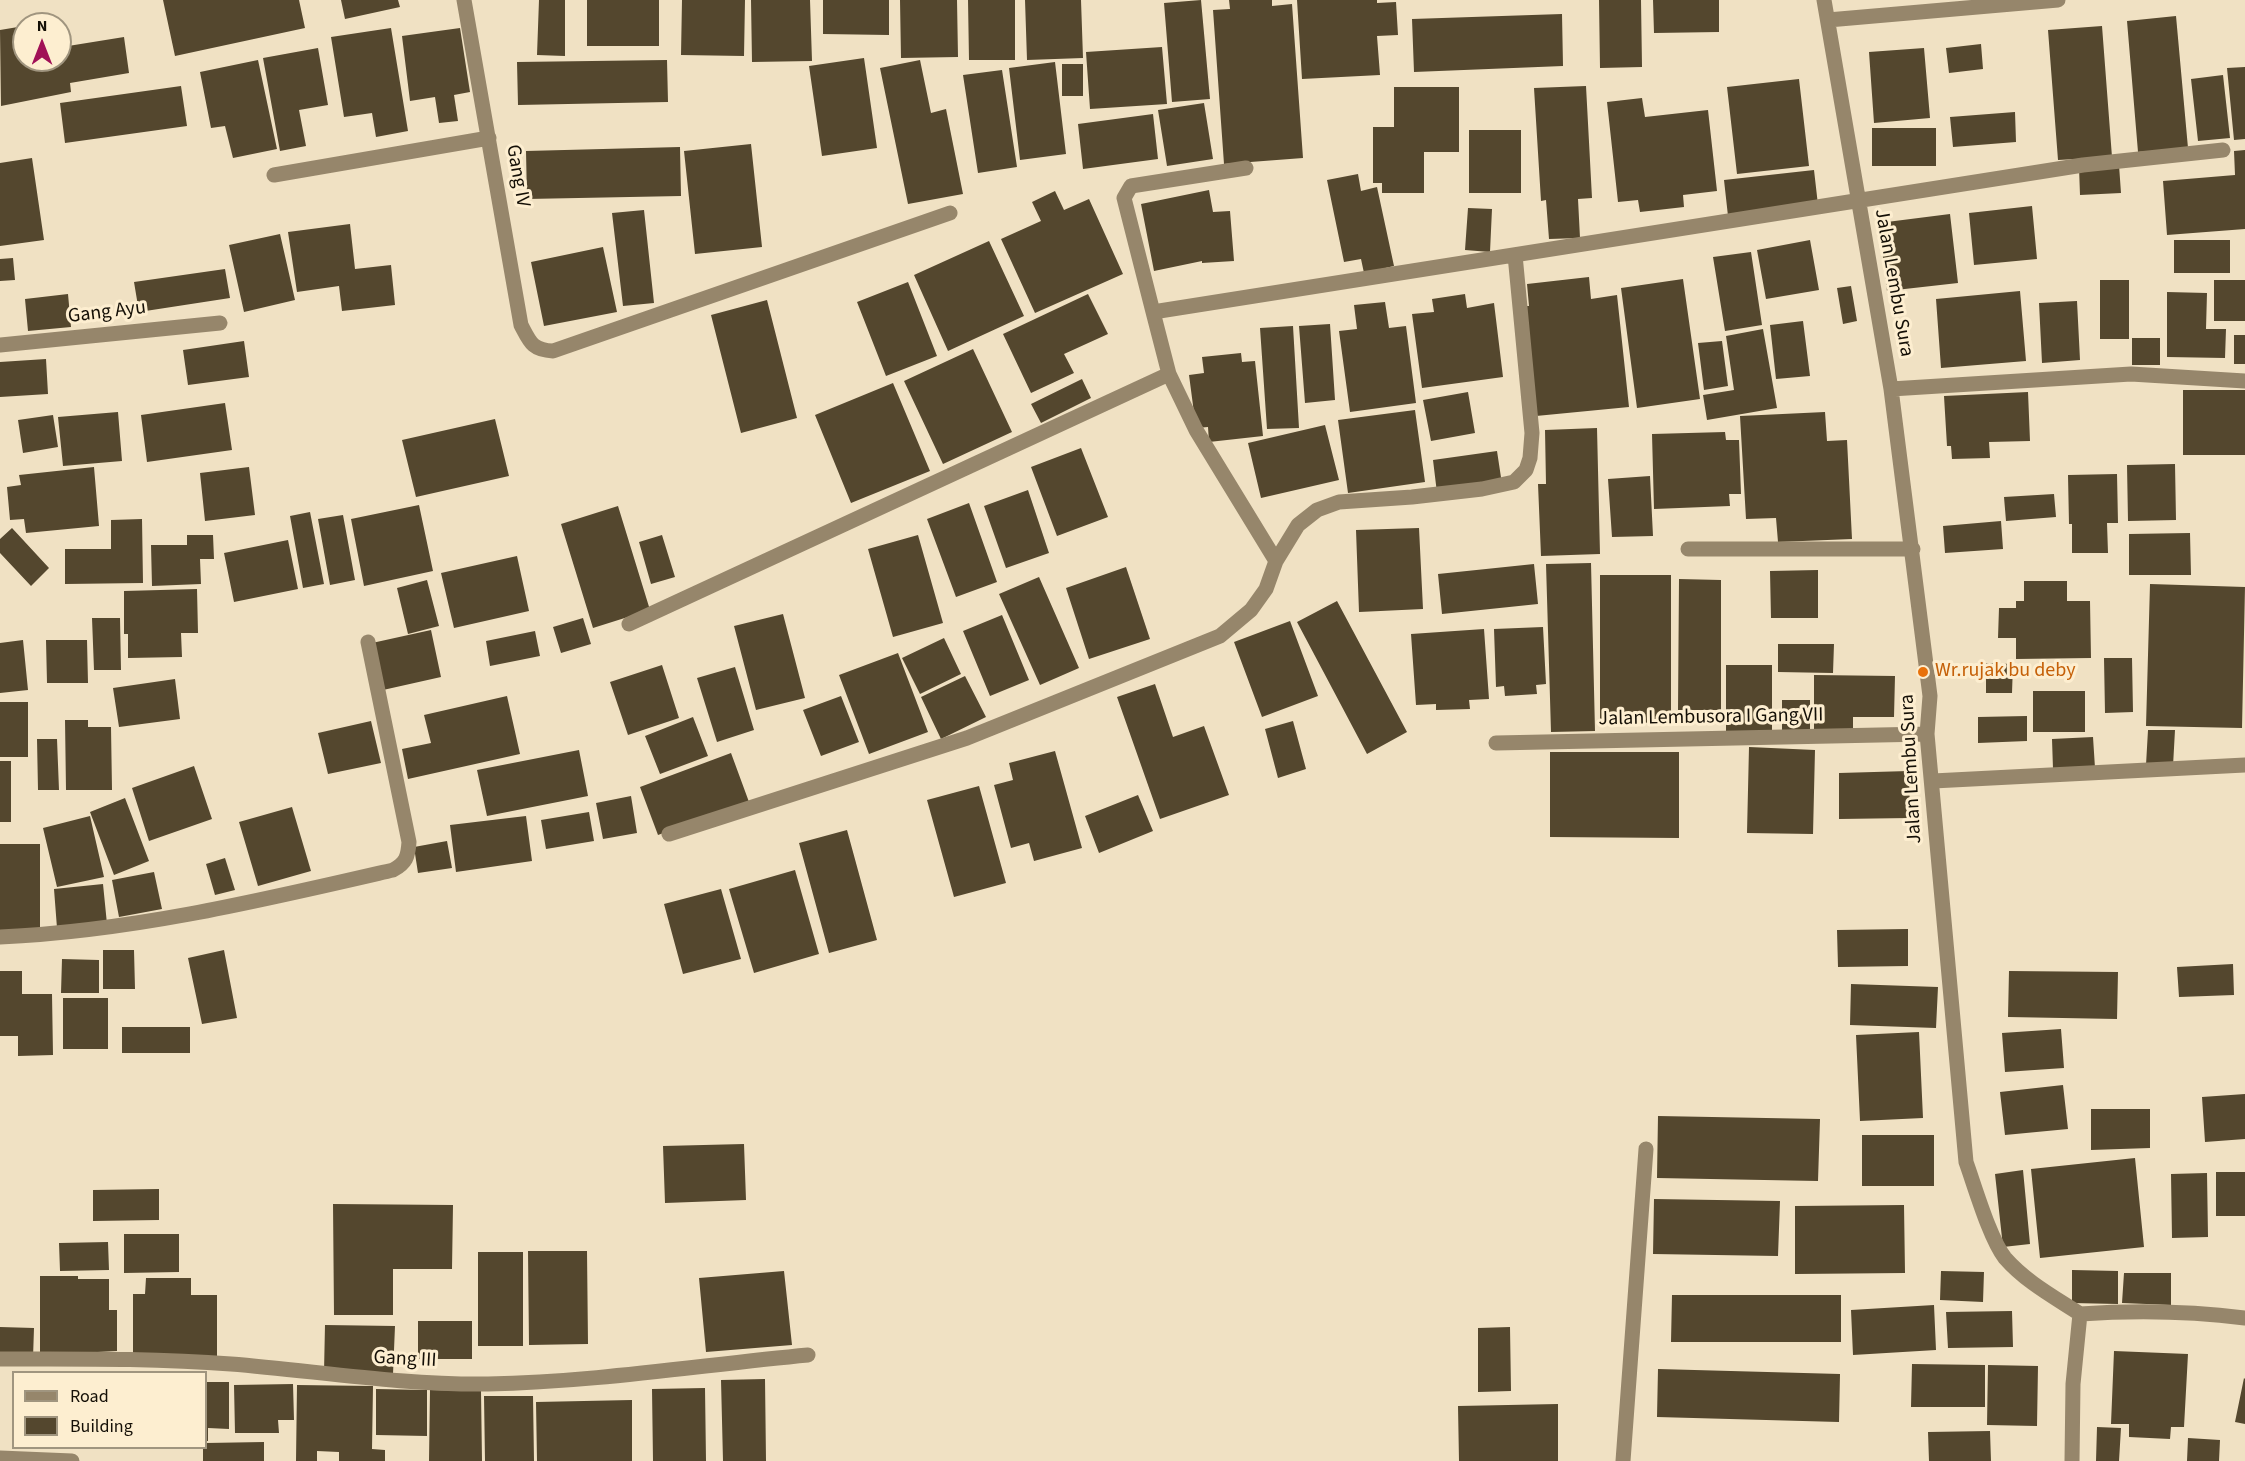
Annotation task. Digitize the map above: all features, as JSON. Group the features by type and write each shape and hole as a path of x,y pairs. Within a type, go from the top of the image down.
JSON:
{"street":[{"name":"Gang IV","path":"464,0 521,325 532,345 542,351 553,351 950,213"},
{"name":"Jalan Lembu Sura","path":"1824,0 1891,389 1913,549 1930,696 1928,735 1966,1162 1988,1222 2004,1256 2033,1284 2080,1314"},
{"path":"1828,20 2058,0"},
{"path":"274,175 489,138"},
{"path":"1153,312 2083,165 2223,150"},
{"path":"1246,168 1131,186 1124,198 1169,374 1196,430 1276,561"},
{"path":"669,834 967,738 1220,636 1251,610 1266,589 1276,561 1298,525 1317,510 1339,502 1482,489 1514,482 1526,470 1530,458 1532,433 1515,255"},
{"name":"Gang Ayu","path":"0,345 220,323"},
{"path":"628,624 1169,374"},
{"path":"1891,389 2131,374 2245,381"},
{"path":"1688,549 1913,549"},
{"path":"0,937 54,934 156,920 292,894 393,870 403,864 408,856 409,842 368,642"},
{"name":"Jalan Lembusora I Gang VII","path":"1496,743 1928,735"},
{"path":"1933,781 2245,765"},
{"path":"1623,1461 1646,1149"},
{"path":"2072,1461 2073,1384 2080,1314 2151,1311 2209,1313 2245,1318"},
{"name":"Gang III","path":"0,1359 230,1364 395,1381 487,1384 582,1379 808,1355"},
{"path":"0,1458 72,1461"}],"building":[{"path":"163,0 299,0 305,28 175,56"},
{"path":"341,0 398,0 400,7 345,19"},
{"path":"539,0 565,0 565,56 537,55"},
{"path":"587,0 659,0 659,46 587,46"},
{"path":"682,0 745,0 744,56 681,55"},
{"path":"751,0 810,0 812,61 752,62"},
{"path":"823,0 889,0 889,35 823,34"},
{"path":"900,0 957,0 958,57 901,58"},
{"path":"968,0 1015,0 1015,60 969,60"},
{"path":"1025,0 1081,0 1083,58 1027,60"},
{"path":"1201,0 1210,99 1172,102 1164,3"},
{"path":"1229,0 1272,0 1272,6 1292,4 1303,158 1224,164 1213,10 1230,9"},
{"path":"1297,0 1396,2 1398,35 1377,36 1380,75 1302,79"},
{"path":"1599,0 1641,0 1642,67 1600,68"},
{"path":"1653,0 1719,0 1719,32 1654,33"},
{"path":"1562,14 1563,66 1414,72 1412,19"},
{"path":"2176,16 2188,148 2138,152 2127,21"},
{"path":"2102,26 2112,157 2058,160 2048,30"},
{"path":"12,28 12,72 72,72 72,45 124,37 129,73 70,83 71,92 1,106 0,30"},
{"path":"391,28 408,131 376,137 372,113 344,117 331,37"},
{"path":"460,28 470,92 454,95 458,121 439,123 435,97 410,101 402,36"},
{"path":"1981,44 1983,69 1949,73 1946,48"},
{"path":"1162,47 1167,104 1090,109 1086,52"},
{"path":"318,48 328,105 299,110 306,146 280,151 263,58"},
{"path":"1924,48 1930,118 1874,123 1869,52"},
{"path":"864,58 877,148 822,156 809,66"},
{"path":"258,60 277,149 233,158 225,126 211,128 200,72"},
{"path":"667,60 668,102 518,105 517,62"},
{"path":"920,60 931,113 946,109 963,194 908,204 880,68"},
{"path":"1055,62 1066,154 1020,160 1009,68"},
{"path":"1062,64 1083,64 1083,96 1062,96"},
{"path":"2245,67 2245,139 2234,140 2227,68"},
{"path":"1002,70 1017,167 978,173 963,75"},
{"path":"2223,75 2230,138 2198,141 2191,79"},
{"path":"1799,79 1809,166 1737,174 1727,87"},
{"path":"181,86 187,126 65,143 60,103"},
{"path":"1586,86 1592,198 1578,199 1580,238 1549,239 1546,200 1541,201 1534,88"},
{"path":"1394,87 1459,87 1459,152 1424,152 1424,193 1382,193 1382,183 1373,183 1373,127 1394,127"},
{"path":"1642,98 1645,117 1708,110 1717,191 1683,195 1684,207 1640,212 1638,200 1618,202 1607,102"},
{"path":"1204,103 1213,159 1167,166 1158,110"},
{"path":"2015,112 2016,142 1953,147 1950,117"},
{"path":"1153,114 1158,159 1083,169 1078,124"},
{"path":"1872,128 1936,128 1936,166 1872,166"},
{"path":"1469,130 1521,130 1521,193 1469,193"},
{"path":"751,144 762,247 695,254 684,151"},
{"path":"680,147 681,196 527,199 526,151"},
{"path":"2245,150 2245,229 2167,235 2163,181 2235,175 2234,151"},
{"path":"32,158 44,240 0,246 0,163"},
{"path":"2119,165 2121,193 2080,195 2079,167"},
{"path":"1814,170 1818,205 1728,216 1724,180"},
{"path":"1358,174 1361,191 1377,187 1394,266 1364,273 1361,259 1344,262 1327,180"},
{"path":"1209,190 1213,212 1230,211 1234,261 1202,263 1202,261 1154,271 1141,204"},
{"path":"1055,191 1064,210 1089,199 1123,274 1035,313 1001,239 1041,221 1032,202"},
{"path":"2032,206 2037,259 1974,265 1969,213"},
{"path":"1468,208 1492,209 1490,252 1465,250"},
{"path":"644,210 654,303 623,306 612,213"},
{"path":"1950,214 1958,283 1887,291 1879,223"},
{"path":"350,224 355,269 391,265 395,305 342,311 339,286 297,292 288,232"},
{"path":"280,234 295,300 244,312 229,245"},
{"path":"1810,240 1819,290 1766,299 1757,250"},
{"path":"2174,240 2230,240 2230,273 2174,273"},
{"path":"989,241 1024,316 948,351 914,275"},
{"path":"603,247 617,312 544,326 531,262"},
{"path":"1751,252 1762,325 1725,331 1713,257"},
{"path":"13,258 15,280 0,281 0,259"},
{"path":"225,269 230,298 139,312 134,282"},
{"path":"1589,277 1591,299 1617,295 1629,407 1536,416 1524,306 1529,306 1527,284"},
{"path":"1683,279 1700,399 1637,408 1621,288"},
{"path":"2100,280 2129,280 2129,339 2100,339"},
{"path":"2214,280 2245,280 2245,321 2214,321"},
{"path":"908,282 937,356 886,376 857,302"},
{"path":"1851,286 1857,321 1843,324 1837,288"},
{"path":"2020,291 2026,361 1941,368 1936,299"},
{"path":"2167,292 2207,293 2206,329 2226,329 2225,358 2167,357"},
{"path":"68,294 71,327 28,331 25,299"},
{"path":"1088,294 1108,334 1064,354 1074,373 1031,393 1003,334"},
{"path":"1465,294 1467,308 1494,303 1503,377 1422,388 1412,314 1434,312 1432,299"},
{"path":"767,300 797,418 741,433 711,315"},
{"path":"2077,301 2080,360 2042,363 2039,303"},
{"path":"1385,302 1389,328 1406,326 1416,403 1350,412 1339,331 1357,329 1354,305"},
{"path":"1803,321 1810,376 1776,379 1770,325"},
{"path":"1330,324 1335,400 1305,403 1299,326"},
{"path":"1293,326 1299,428 1267,429 1260,328"},
{"path":"1763,329 1777,408 1707,420 1703,395 1734,390 1726,336"},
{"path":"2234,335 2245,335 2245,364 2234,364"},
{"path":"2132,338 2160,338 2160,365 2132,365"},
{"path":"244,341 249,377 188,385 183,350"},
{"path":"1722,341 1728,386 1704,390 1698,343"},
{"path":"973,349 1012,432 943,464 904,381"},
{"path":"1241,353 1242,362 1255,361 1263,436 1209,442 1208,427 1196,428 1189,375 1204,373 1202,357"},
{"path":"46,359 48,394 0,397 0,362"},
{"path":"1082,379 1091,398 1041,423 1031,404"},
{"path":"893,383 930,471 851,503 815,415"},
{"path":"2183,390 2245,390 2245,455 2183,455"},
{"path":"1468,392 1475,433 1431,441 1423,400"},
{"path":"2028,392 2030,441 1989,442 1990,458 1952,459 1951,446 1947,446 1944,396"},
{"path":"225,403 232,450 147,462 141,415"},
{"path":"1415,410 1425,482 1348,493 1338,420"},
{"path":"118,412 122,461 63,466 58,417"},
{"path":"1825,412 1827,441 1847,440 1852,539 1778,542 1776,518 1746,519 1740,416"},
{"path":"53,415 58,447 23,453 18,420"},
{"path":"495,419 509,476 416,497 402,440"},
{"path":"1325,425 1339,480 1261,498 1248,443"},
{"path":"1597,428 1600,554 1541,556 1538,484 1546,484 1545,430"},
{"path":"1725,432 1726,440 1739,440 1741,494 1729,494 1730,506 1654,509 1652,434"},
{"path":"1081,448 1108,517 1057,536 1031,467"},
{"path":"1497,451 1502,484 1437,493 1433,460"},
{"path":"2175,464 2176,520 2128,521 2127,465"},
{"path":"94,467 99,526 26,533 24,519 10,520 7,487 21,485 19,475"},
{"path":"249,467 255,515 205,521 200,473"},
{"path":"2117,474 2118,523 2107,523 2108,553 2072,553 2068,475"},
{"path":"1650,476 1653,536 1612,537 1608,479"},
{"path":"1028,490 1049,553 1006,568 984,506"},
{"path":"2054,494 2056,517 2006,521 2004,497"},
{"path":"969,503 997,582 956,597 927,519"},
{"path":"419,505 433,571 364,586 351,519"},
{"path":"618,506 650,610 593,628 561,524"},
{"path":"310,512 324,584 303,588 290,516"},
{"path":"343,515 355,580 330,585 318,519"},
{"path":"142,519 143,583 65,584 65,549 111,549 111,520"},
{"path":"2001,521 2003,549 1945,553 1943,526"},
{"path":"12,528 49,568 31,586 0,553 0,539"},
{"path":"1419,528 1423,609 1359,612 1356,530"},
{"path":"2190,533 2191,575 2129,575 2129,534"},
{"path":"187,535 213,535 214,559 200,559 201,584 152,586 151,545 187,545"},
{"path":"662,535 675,577 651,584 639,542"},
{"path":"918,535 943,623 893,637 868,549"},
{"path":"288,540 298,589 234,602 224,553"},
{"path":"517,556 529,611 454,628 441,573"},
{"path":"1591,563 1595,731 1551,732 1546,564"},
{"path":"1534,564 1538,604 1442,614 1438,574"},
{"path":"1126,567 1150,639 1089,659 1066,588"},
{"path":"1818,570 1818,618 1771,618 1770,571"},
{"path":"1600,575 1671,575 1671,723 1600,722"},
{"path":"1039,577 1079,668 1040,685 999,594"},
{"path":"1679,579 1721,580 1721,710 1678,710"},
{"path":"427,580 439,626 408,634 397,588"},
{"path":"2024,581 2067,581 2067,601 2090,601 2091,658 2016,659 2016,638 1998,638 1999,608 2016,608 2016,601 2024,601"},
{"path":"2150,584 2245,587 2242,728 2146,726"},
{"path":"197,589 198,633 181,633 182,657 128,658 128,634 124,634 124,591"},
{"path":"1337,601 1407,732 1367,754 1297,622"},
{"path":"783,614 805,698 756,710 734,626"},
{"path":"1002,615 1029,680 990,696 963,631"},
{"path":"92,618 120,618 121,670 94,670"},
{"path":"583,618 591,644 561,653 553,627"},
{"path":"1290,621 1318,696 1262,717 1234,642"},
{"path":"1543,627 1546,684 1536,685 1537,694 1505,696 1504,686 1496,687 1494,629"},
{"path":"1484,629 1489,699 1469,700 1470,709 1436,710 1436,704 1416,705 1411,634"},
{"path":"431,630 441,677 383,690 372,643"},
{"path":"535,631 540,656 490,666 486,641"},
{"path":"944,638 961,674 920,694 902,658"},
{"path":"23,640 28,690 0,693 0,643"},
{"path":"46,640 87,640 88,683 47,683"},
{"path":"1778,644 1834,644 1833,673 1778,672"},
{"path":"898,653 928,732 869,754 839,675"},
{"path":"2104,658 2132,658 2133,712 2105,713"},
{"path":"1986,663 2013,664 2012,693 1986,693"},
{"path":"662,665 679,718 628,735 610,682"},
{"path":"1726,665 1772,665 1772,734 1726,734"},
{"path":"735,667 754,730 717,742 697,678"},
{"path":"1814,675 1895,676 1894,717 1853,717 1853,734 1814,734"},
{"path":"965,676 986,717 941,739 921,697"},
{"path":"175,679 180,719 119,727 113,688"},
{"path":"1155,684 1173,737 1204,726 1229,795 1160,819 1117,697"},
{"path":"2033,691 2085,691 2085,732 2033,732"},
{"path":"507,696 520,754 408,779 402,749 431,743 424,715"},
{"path":"841,696 859,742 821,756 803,710"},
{"path":"1782,700 1810,700 1810,732 1782,732"},
{"path":"0,702 28,702 28,757 0,757"},
{"path":"2027,716 2027,741 1978,743 1978,717"},
{"path":"693,717 708,756 660,774 645,736"},
{"path":"65,720 88,720 88,727 111,727 112,790 66,790"},
{"path":"371,721 381,763 328,774 318,733"},
{"path":"1293,721 1306,769 1278,778 1265,729"},
{"path":"2148,730 2175,730 2173,766 2146,765"},
{"path":"2093,737 2095,768 2053,769 2052,739"},
{"path":"37,739 57,739 59,790 38,790"},
{"path":"1749,747 1815,750 1813,834 1747,833"},
{"path":"579,750 588,796 487,816 477,770"},
{"path":"1055,751 1082,848 1034,861 1029,843 1011,848 994,785 1013,780 1009,763"},
{"path":"1550,752 1679,752 1679,838 1550,837"},
{"path":"731,753 749,802 658,835 640,787"},
{"path":"0,761 11,761 11,822 0,822"},
{"path":"194,766 212,819 149,841 132,788"},
{"path":"1909,771 1910,818 1839,819 1839,773"},
{"path":"979,786 1006,883 954,897 927,800"},
{"path":"1138,795 1153,831 1099,853 1085,816"},
{"path":"631,796 637,833 603,839 596,803"},
{"path":"125,798 149,861 114,875 90,812"},
{"path":"292,807 311,871 258,886 239,822"},
{"path":"589,812 594,841 546,849 541,820"},
{"path":"90,816 104,877 57,887 43,828"},
{"path":"526,816 532,861 456,872 450,825"},
{"path":"847,830 877,940 829,953 799,843"},
{"path":"447,841 452,868 418,873 414,847"},
{"path":"0,844 40,844 40,933 0,933"},
{"path":"225,858 235,890 215,895 206,864"},
{"path":"795,870 819,954 754,973 729,889"},
{"path":"154,872 162,909 119,917 112,880"},
{"path":"103,884 107,924 57,928 54,889"},
{"path":"721,889 741,959 683,974 664,904"},
{"path":"1908,929 1908,966 1838,967 1837,930"},
{"path":"103,950 134,950 135,989 103,989"},
{"path":"224,950 237,1018 202,1024 188,958"},
{"path":"62,959 99,960 99,993 61,993"},
{"path":"2233,964 2234,995 2179,997 2177,967"},
{"path":"0,971 22,971 22,994 52,994 53,1055 18,1056 18,1036 0,1036"},
{"path":"2009,971 2118,972 2117,1019 2008,1017"},
{"path":"1851,984 1938,987 1936,1028 1850,1025"},
{"path":"63,998 108,998 108,1049 63,1049"},
{"path":"122,1027 190,1027 190,1053 122,1053"},
{"path":"2061,1029 2064,1068 2005,1072 2002,1033"},
{"path":"1919,1032 1923,1118 1860,1121 1856,1035"},
{"path":"2063,1085 2068,1129 2005,1135 2000,1092"},
{"path":"2245,1094 2245,1139 2205,1142 2202,1097"},
{"path":"2091,1109 2150,1109 2150,1148 2091,1150"},
{"path":"1658,1116 1820,1119 1818,1181 1657,1178"},
{"path":"1862,1135 1934,1135 1934,1186 1862,1186"},
{"path":"744,1144 746,1200 665,1203 663,1146"},
{"path":"2135,1158 2144,1247 2040,1258 2031,1169"},
{"path":"2023,1170 2030,1244 2003,1247 1995,1174"},
{"path":"2216,1172 2245,1172 2245,1216 2216,1216"},
{"path":"2207,1173 2208,1237 2172,1238 2171,1174"},
{"path":"159,1189 159,1220 93,1221 93,1190"},
{"path":"1654,1199 1780,1201 1778,1256 1653,1254"},
{"path":"333,1204 453,1205 452,1269 393,1269 393,1315 334,1315"},
{"path":"1904,1205 1905,1273 1795,1274 1795,1206"},
{"path":"124,1234 179,1234 179,1272 124,1273"},
{"path":"108,1242 109,1270 60,1271 59,1243"},
{"path":"528,1251 587,1251 588,1344 529,1345"},
{"path":"478,1252 523,1252 523,1346 478,1346"},
{"path":"2072,1270 2118,1271 2118,1304 2072,1303"},
{"path":"784,1271 792,1345 706,1352 699,1278"},
{"path":"1941,1271 1984,1272 1983,1302 1940,1300"},
{"path":"2124,1273 2171,1273 2171,1305 2122,1303"},
{"path":"40,1276 109,1279 109,1310 117,1310 117,1351 40,1355"},
{"path":"146,1278 191,1278 191,1295 217,1295 217,1359 133,1359 133,1294 145,1294"},
{"path":"1672,1295 1841,1295 1841,1342 1671,1342"},
{"path":"1934,1305 1936,1350 1853,1355 1851,1310"},
{"path":"2012,1311 2013,1347 1948,1348 1946,1312"},
{"path":"418,1321 472,1321 472,1359 418,1359"},
{"path":"325,1325 395,1326 393,1374 324,1372"},
{"path":"0,1327 34,1328 33,1358 0,1357"},
{"path":"1510,1327 1511,1391 1478,1392 1478,1328"},
{"path":"2114,1351 2188,1354 2184,1427 2171,1427 2170,1439 2129,1437 2129,1424 2111,1424"},
{"path":"1912,1364 1985,1365 1985,1407 1911,1407"},
{"path":"1988,1365 2038,1366 2037,1426 1987,1425"},
{"path":"1658,1369 1840,1374 1839,1422 1657,1417"},
{"path":"765,1379 766,1461 723,1461 721,1380"},
{"path":"2245,1379 2245,1424 2235,1422"},
{"path":"207,1382 229,1382 229,1429 208,1428 208,1441"},
{"path":"293,1384 294,1420 278,1420 279,1433 235,1433 234,1385"},
{"path":"297,1385 373,1386 372,1449 385,1450 385,1461 339,1461 339,1452 317,1451 317,1461 296,1461"},
{"path":"705,1388 706,1461 653,1461 652,1389"},
{"path":"376,1389 427,1390 427,1436 376,1435"},
{"path":"430,1390 481,1391 482,1461 429,1461"},
{"path":"484,1396 533,1396 534,1461 485,1461"},
{"path":"632,1400 632,1461 537,1461 536,1402"},
{"path":"1558,1404 1558,1461 1459,1461 1458,1406"},
{"path":"2097,1427 2121,1428 2119,1461 2096,1461"},
{"path":"1990,1431 1991,1461 1929,1461 1928,1432"},
{"path":"2188,1438 2220,1440 2219,1461 2187,1461"},
{"path":"264,1442 264,1461 203,1461 203,1449 207,1449 207,1443"}],"place":[{"name":"Wr.rujak bu deby","path":"1923,672"}]}
